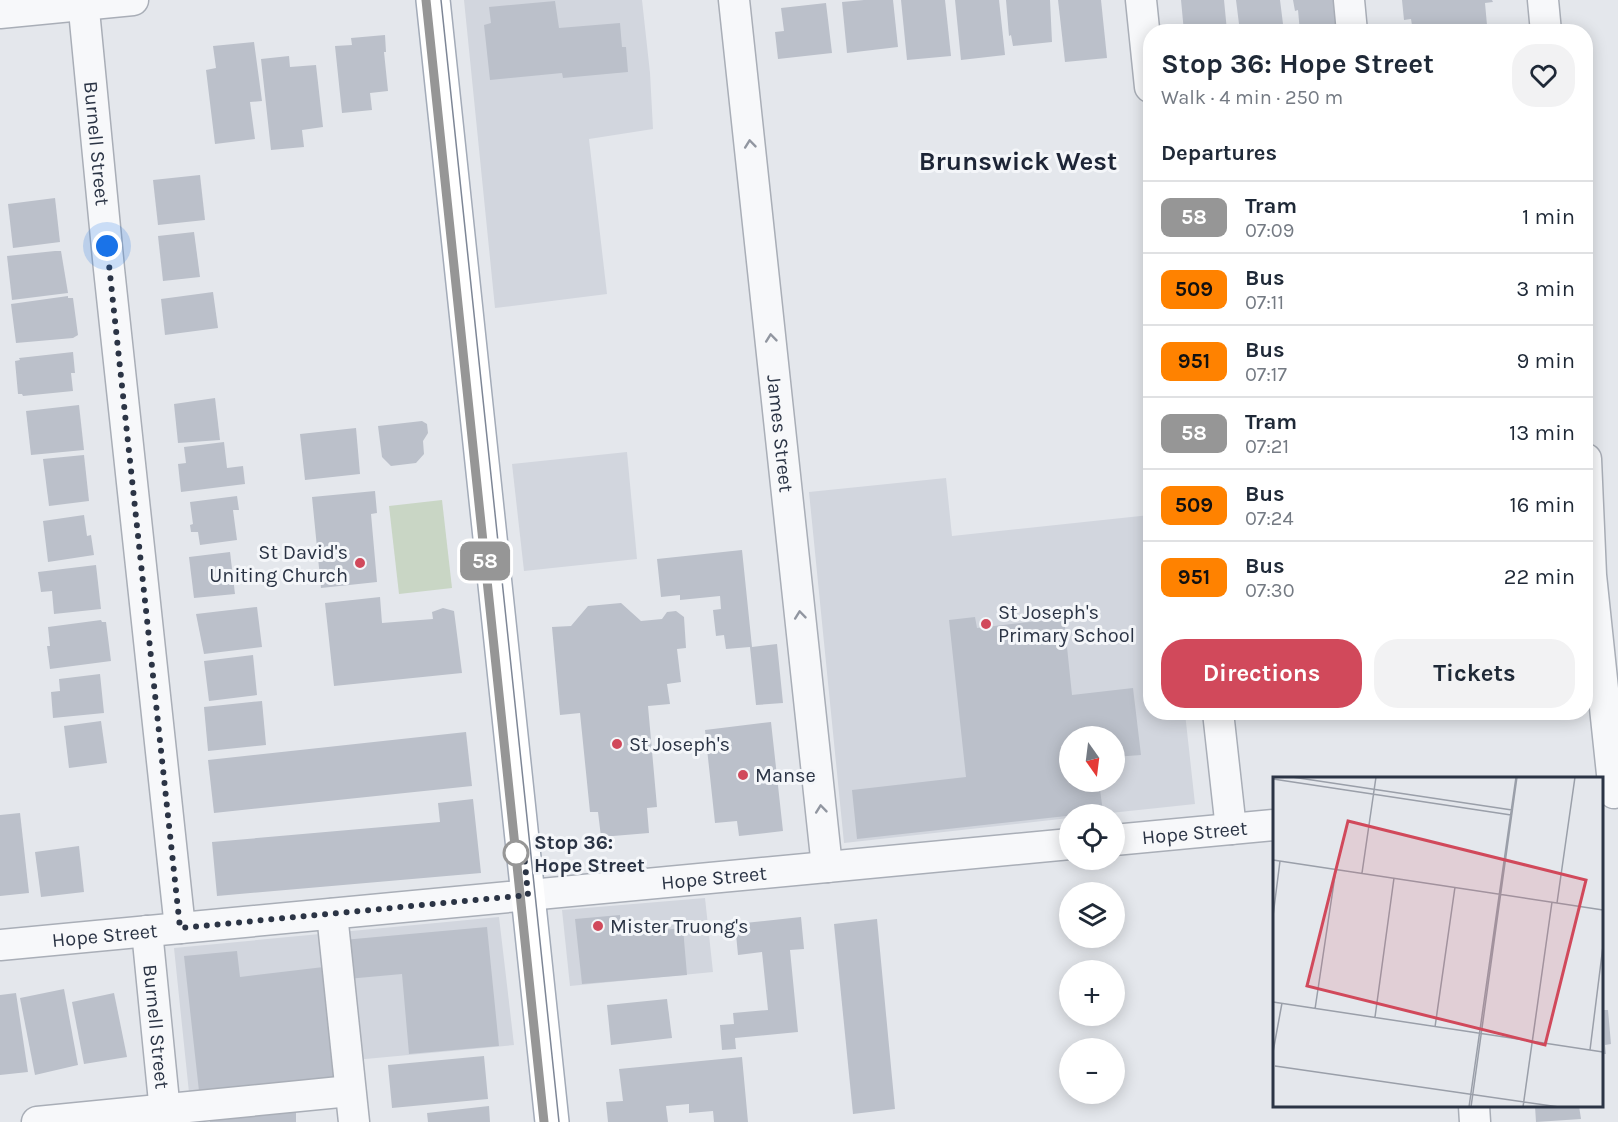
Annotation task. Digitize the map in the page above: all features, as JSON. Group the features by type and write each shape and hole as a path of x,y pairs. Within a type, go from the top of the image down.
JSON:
{"main road":[{"path":"433,0 552,1122"}],"street":[{"path":"0,13 83,2 132,0"},
{"name":"James Street","path":"734,0 827,867"},
{"path":"1141,0 1143,24"},
{"path":"1349,0 1351,24"},
{"path":"1543,0 1545,24"},
{"name":"Burnell Street","path":"83,2 109,269 180,928"},
{"path":"1593,597 1611,793"},
{"path":"1219,720 1231,829"},
{"name":"Hope Street","path":"1125,839 1273,825"},
{"name":"Hope Street","path":"0,945 1059,845"},
{"path":"332,914 354,1122"},
{"name":"Burnell Street","path":"147,931 165,1115"},
{"path":"37,1122 165,1115 195,1107 350,1091"},
{"path":"1474,1107 1475,1122"}],"shaded area":[{"path":"464,0 642,0 653,129 589,139 607,294 495,308"},
{"path":"627,452 637,559 524,571 512,464"},
{"name":"St Joseph's Primary School","path":"946,478 952,536 1143,516 1143,720 1186,720 1195,804 1125,811 1125,804 1059,804 1059,819 844,843 809,492"},
{"path":"705,898 713,972 570,986 562,910"},
{"path":"499,917 514,1045 344,1061 191,1112 174,948"}],"green space":[{"path":"442,500 452,588 399,594 389,506"}],"building":[{"path":"893,0 898,47 847,53 842,2"},
{"path":"901,0 945,0 951,56 907,60"},
{"path":"955,0 999,0 1005,55 961,60"},
{"path":"1006,0 1050,0 1052,42 1013,46 1011,35 1009,36"},
{"path":"1058,0 1101,0 1107,58 1065,62"},
{"path":"1181,0 1224,0 1226,24 1183,24"},
{"path":"1236,0 1280,0 1283,24 1239,24"},
{"path":"1293,0 1338,0 1339,24 1299,24 1298,10 1295,11"},
{"path":"1402,0 1492,0 1493,2 1485,3 1487,24 1412,24 1411,19 1404,20"},
{"path":"555,1 559,28 620,23 622,47 626,47 628,72 563,78 562,73 490,80 484,25 491,23 489,7"},
{"path":"826,3 832,53 778,59 775,32 784,31 781,8"},
{"path":"385,35 386,52 384,52 388,91 370,93 372,110 342,113 335,46 352,45 351,38"},
{"path":"254,42 262,101 250,102 255,139 215,144 206,70 216,68 213,46"},
{"path":"289,56 290,67 316,65 323,127 302,130 304,147 271,150 261,59"},
{"path":"200,175 205,220 158,225 153,180"},
{"path":"55,198 60,242 13,248 8,204"},
{"path":"194,232 200,277 163,281 158,236"},
{"path":"61,251 68,293 12,300 7,256"},
{"path":"213,292 218,328 165,335 161,299"},
{"path":"68,296 68,298 73,298 78,335 73,338 16,343 11,304"},
{"path":"73,352 75,373 71,373 73,391 23,396 18,394 15,361 20,360 19,358"},
{"path":"215,398 220,440 178,443 174,404"},
{"path":"79,405 84,450 31,455 26,411"},
{"path":"422,421 427,424 428,433 423,441 424,454 416,463 391,466 382,457 378,426"},
{"path":"356,428 360,474 305,480 300,434"},
{"path":"224,442 227,468 243,466 245,484 181,492 178,464 186,463 184,447"},
{"path":"84,455 89,501 49,506 43,459"},
{"path":"375,491 377,513 371,514 377,582 321,588 312,497"},
{"path":"237,496 239,510 233,510 237,540 200,545 198,532 191,532 190,525 193,524 190,502"},
{"path":"84,515 87,536 91,535 94,555 48,562 43,521"},
{"path":"742,550 752,647 777,644 783,703 756,705 750,647 726,649 724,635 716,636 713,610 721,609 720,596 680,600 680,595 661,597 657,559"},
{"path":"230,552 235,594 194,598 189,557"},
{"path":"96,565 101,609 54,614 52,591 41,592 38,572"},
{"path":"380,597 382,623 433,619 432,612 443,608 454,611 462,673 334,686 325,603"},
{"path":"621,603 641,621 662,619 667,612 676,611 684,617 686,648 677,649 681,682 667,684 670,704 648,706 657,807 647,808 649,833 601,837 598,812 590,812 580,713 560,715 552,627 571,626 588,606"},
{"path":"257,607 262,647 204,654 196,614"},
{"path":"975,617 977,628 1064,618 1072,695 1133,688 1141,755 1125,756 1125,726 1059,726 1059,792 1100,792 1102,804 1059,804 1059,817 857,839 852,790 966,777 949,620"},
{"path":"101,620 106,622 111,661 50,669 47,646 50,646 48,627"},
{"path":"253,655 257,695 209,701 204,661"},
{"path":"100,674 104,713 53,718 51,692 60,691 59,679"},
{"path":"262,701 266,745 208,751 204,707"},
{"path":"101,721 107,763 69,768 64,726"},
{"name":"Manse","path":"771,722 783,831 739,836 737,821 715,823 705,730"},
{"path":"466,732 472,786 214,813 208,760"},
{"path":"473,799 481,873 217,896 212,842 440,822 438,803"},
{"path":"20,813 29,893 0,896 0,815"},
{"path":"79,846 84,892 41,897 35,852"},
{"path":"620,915 621,934 683,928 687,975 582,984 575,919"},
{"path":"801,917 804,949 790,950 798,1032 735,1038 736,1049 722,1050 720,1025 734,1024 733,1013 768,1010 762,952 738,955 735,924"},
{"path":"877,919 895,1109 853,1114 834,924"},
{"path":"487,927 499,1046 409,1054 402,974 347,979 343,940"},
{"path":"237,951 240,977 332,966 343,1073 331,1087 200,1100 184,956"},
{"path":"64,989 78,1065 35,1075 20,998"},
{"path":"16,993 28,1072 0,1075 0,995"},
{"path":"114,993 127,1057 84,1064 72,1002"},
{"path":"667,999 672,1038 611,1045 607,1005"},
{"path":"1603,1010 1608,1010 1611,1044 1605,1045 1606,1054 1603,1054"},
{"path":"484,1056 488,1099 392,1108 388,1065"},
{"path":"742,1057 748,1122 714,1122 713,1111 689,1113 689,1104 666,1106 668,1122 608,1122 606,1102 623,1101 619,1069"},
{"path":"489,1106 490,1122 428,1122 427,1113"},
{"path":"1535,1107 1579,1107 1581,1119 1536,1122"},
{"path":"296,1109 296,1122 210,1122 209,1115"}],"tram line":[{"path":"426,0 544,1122"},
{"name":"58","path":"426,0 544,1122"},
{"path":"441,0 559,1122"}],"place":[{"name":"St David's Uniting Church","path":"360,563"},
{"name":"St Joseph's Primary School","path":"986,624"},
{"name":"St Joseph's","path":"617,744"},
{"name":"Manse","path":"743,775"},
{"name":"Stop 36: Hope Street","path":"516,853"},
{"name":"Mister Truong's","path":"598,926"}],"district":[{"name":"Brunswick West","path":"1018,161"}],"route":[{"path":"107,246 180,928 528,895 524,853 516,853"}]}
